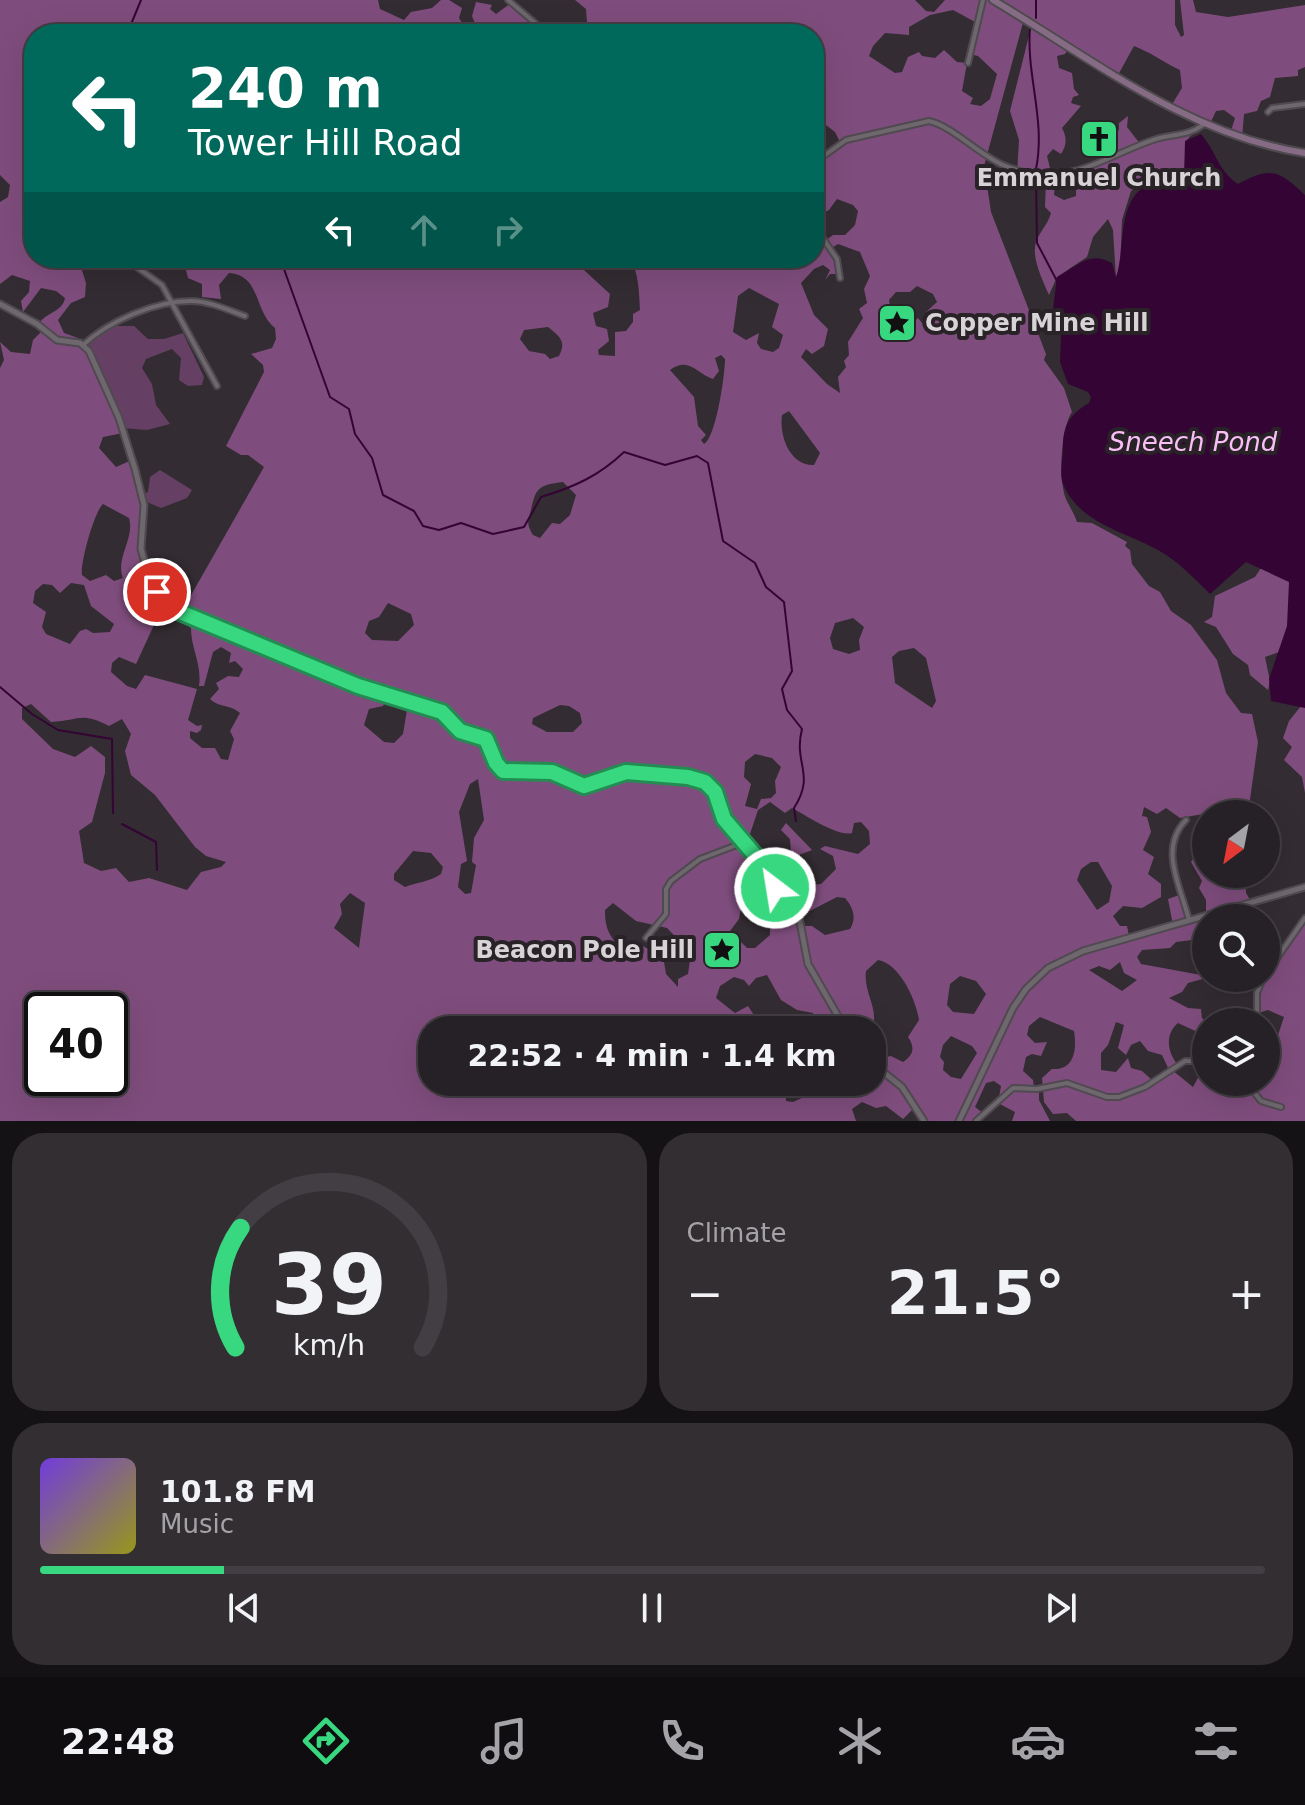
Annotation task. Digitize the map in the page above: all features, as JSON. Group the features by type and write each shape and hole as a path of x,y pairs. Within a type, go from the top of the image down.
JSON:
{"main road":[{"path":"993,0 1203,125 1252,143 1305,153"}],"street":[{"path":"508,0 536,24"},
{"path":"968,63 983,0"},
{"path":"1268,112 1272,108 1305,104"},
{"path":"824,156 846,140 929,121 1008,167 1035,172 1074,172 1093,168 1155,140 1186,134 1203,125"},
{"path":"824,239 833,251 840,278"},
{"path":"138,268 162,285 217,386"},
{"path":"83,345 118,318 174,303 192,301 245,316"},
{"path":"0,304 37,324 57,340 83,345 102,377 131,453 144,505 141,549 150,581 170,606 358,686 445,713 460,731 486,739 496,763 508,773 552,772 584,786 626,772 688,777 705,782 715,792 722,816 759,860 775,888 798,912 808,964 838,1016"},
{"path":"1186,820 1176,831 1171,848 1189,920"},
{"path":"646,938 666,914 666,889 671,881 700,859 742,843"},
{"path":"959,1121 1013,1008 1041,974 1083,951 1305,887"},
{"path":"1280,953 1305,918"},
{"path":"976,1121 1013,1088 1037,1089 1067,1083 1107,1097 1119,1097 1145,1087 1185,1061 1192,1061"},
{"path":"886,1074 902,1087 924,1121"},
{"path":"1257,1096 1261,1101 1281,1107"}],"shaded area":[{"path":"0,0 378,0 380,9 404,20 411,12 432,8 441,0 449,0 462,8 459,18 463,24 24,24 24,268 81,268 86,283 85,297 71,303 58,320 64,333 78,338 78,343 88,350 123,433 103,437 99,448 116,467 132,460 143,506 141,549 150,582 165,601 136,664 119,657 112,663 111,672 127,686 136,689 145,675 197,689 188,720 197,726 202,725 197,733 190,731 190,738 202,748 215,748 221,759 228,760 234,739 230,731 240,713 210,699 219,689 216,683 228,676 239,677 243,669 235,661 229,663 231,653 221,647 213,652 204,686 199,686 191,628 182,620 182,611 264,467 248,455 241,455 226,446 264,372 263,365 251,354 272,348 276,339 275,328 263,313 247,280 229,273 219,285 221,299 202,297 202,284 188,278 186,268 582,268 610,294 608,307 593,313 596,326 607,329 609,341 598,350 599,355 615,356 615,332 626,331 633,322 633,314 640,310 634,268 816,268 801,283 814,315 828,329 824,346 812,354 806,349 801,357 840,393 838,377 846,367 844,361 849,355 848,342 863,318 859,309 867,303 864,289 870,276 860,252 838,244 832,248 840,274 830,274 825,280 830,270 824,266 824,238 845,235 855,225 858,211 853,205 837,199 824,213 824,154 840,142 835,132 824,124 824,24 586,24 586,9 575,0 915,0 926,11 934,12 945,0 1175,0 1175,25 1181,37 1184,35 1180,0 1193,0 1196,12 1228,17 1305,5 1305,67 1298,70 1298,76 1275,78 1270,97 1261,101 1257,111 1244,114 1242,139 1230,134 1235,118 1224,110 1216,111 1209,126 1171,106 1182,88 1180,70 1140,48 1134,46 1118,75 1070,46 1065,54 1057,56 1059,68 1072,73 1074,89 1079,95 1073,97 1071,103 1081,106 1062,128 1066,141 1061,154 1053,149 1047,156 1051,172 1056,173 1054,195 1064,200 1076,196 1076,190 1086,187 1085,171 1115,158 1112,136 1119,130 1119,123 1128,116 1127,127 1141,145 1194,132 1185,142 1189,164 1185,177 1163,171 1131,191 1122,220 1120,273 1116,278 1113,230 1108,219 1093,237 1087,257 1057,277 1049,295 1038,269 1036,242 1051,213 1045,207 1046,182 1042,177 1017,175 1019,140 1010,111 1032,24 1024,19 984,166 991,212 1046,354 1044,360 1064,388 1072,412 1065,429 1062,454 1062,480 1067,502 1077,522 1092,523 1127,542 1125,546 1130,550 1132,564 1149,586 1160,592 1171,611 1191,625 1217,660 1226,693 1241,713 1252,714 1258,742 1250,800 1192,800 1192,816 1180,818 1166,808 1157,814 1144,807 1142,816 1147,817 1151,832 1143,850 1154,857 1148,874 1161,884 1161,897 1142,908 1123,906 1113,916 1120,926 1127,926 1129,936 1173,925 1168,899 1182,894 1189,920 1192,919 1192,940 1176,942 1170,948 1142,950 1137,957 1141,964 1192,973 1192,982 1182,992 1169,998 1192,1008 1192,1030 1178,1023 1169,1037 1169,1048 1177,1064 1172,1070 1192,1086 1192,1096 1280,1096 1280,1029 1284,1017 1280,1015 1280,1008 1258,1008 1257,992 1280,992 1280,955 1305,919 1305,1121 1076,1121 1067,1113 1053,1114 1044,1102 1042,1078 1052,1069 1060,1069 1070,1062 1075,1044 1074,1031 1040,1017 1029,1026 1027,1035 1035,1043 1047,1042 1041,1056 1032,1054 1026,1057 1023,1071 1033,1080 1034,1088 1039,1089 1039,1100 1050,1121 1012,1121 1015,1112 998,1103 1001,1086 994,1081 986,1083 975,1107 984,1114 976,1121 923,1121 915,1107 903,1119 886,1106 876,1108 862,1102 852,1109 856,1121 0,1121 0,368 4,360 0,342 11,352 30,354 33,340 43,330 38,325 60,307 65,298 56,291 41,288 23,312 21,301 29,292 30,281 12,275 0,284 0,202 8,197 10,185 0,175","holes":["953,10 977,23 970,54 978,56 997,74 990,99 981,106 970,104 973,98 962,91 967,63 957,62 944,50 935,58 922,56 919,52 908,57 902,72 895,73 869,56 873,46 885,33 909,35 909,27 930,15","917,286 933,294 937,302 926,312 932,317 932,322 922,323 918,318 910,325 892,320 889,300 896,292 910,292","749,288 779,304 772,327 783,335 779,348 773,352 761,349 757,343 759,333 746,340 733,332 738,296","548,327 562,343 559,356 550,359 545,354 529,351 520,339 524,330","721,355 725,359 719,405 712,430 704,444 701,440 706,435 698,426 694,397 670,370 688,365 713,379 719,371 715,358","789,411 820,453 814,465 798,461 793,455 784,440 782,415","563,482 576,495 570,515 560,524 552,523 540,538 533,535 528,522 535,497 540,489","103,504 129,518 129,533 121,563 123,578 114,581 106,575 90,581 82,575 88,538","71,583 84,585 91,606 114,624 110,632 93,633 86,629 80,631 70,644 46,634 42,627 46,612 33,603 35,591 43,584 52,585 60,593","388,603 411,614 414,625 398,641 372,640 365,633 369,621 379,617","853,618 864,627 859,640 860,650 849,654 833,649 830,638 835,623","914,648 926,658 936,701 932,708 895,683 892,657 899,651","387,697 408,704 403,734 394,743 384,742 364,725 369,709 383,706","31,704 51,722 85,718 109,726 122,719 131,734 125,751 131,775 155,795 195,847 206,856 226,862 221,867 201,872 187,890 149,878 129,882 116,868 101,871 84,863 79,831 92,822 105,773 105,757 91,746 75,757 53,749 22,719 22,708","560,705 569,706 580,713 582,723 573,732 547,732 532,724 533,718","755,754 772,758 781,767 775,781 776,793 771,798 761,799 757,809 745,806 751,784 744,777 745,762","478,779 484,820 474,838 472,862 476,865 471,893 465,894 458,887 461,864 467,861 459,812 470,784","770,802 785,813 792,808 839,832 852,833 854,823 861,822 869,831 870,844 858,854 825,846 820,849 833,856 836,869 821,884 809,885 796,865 799,855 812,850 786,823 781,830 790,839 791,852 771,867 764,868 747,843 758,810","413,851 431,853 443,867 441,874 405,887 394,880 394,874","1091,862 1098,862 1112,886 1109,902 1097,910 1077,880 1081,869","350,893 365,903 359,948 334,928 342,914 340,904","837,897 845,898 853,913 850,929 825,935 812,926 803,926 800,916","742,902 764,911 770,918 770,935 755,948 747,948 730,931 739,919","613,903 636,921 667,928 691,953 688,974 678,979 678,987 666,974 663,956 636,943 617,944 606,924 605,910","1120,962 1124,973 1137,980 1122,991 1089,970 1099,966 1110,970","960,976 976,981 986,994 974,1014 953,1012 947,1005 950,984","1116,1022 1124,1025 1118,1048 1126,1055 1131,1045 1140,1041 1148,1051 1162,1055 1169,1070 1153,1081 1142,1071 1131,1068 1128,1058 1116,1072 1101,1070 1101,1053 1108,1045","951,1036 972,1046 977,1053 961,1079 951,1077 943,1070 944,1062 940,1057 943,1045"]},
{"path":"476,2 492,5 490,9 496,14 511,3 535,24 475,24 472,16"},
{"path":"107,326 134,326 148,339 164,339 183,333 204,377 202,385 188,386 179,380 181,358 172,349 146,359 142,368 152,384 156,405 170,424 147,430 122,428 84,344"},
{"path":"160,470 192,490 187,498 161,508 142,500 141,495 148,492 150,477"},
{"path":"1263,565 1300,578 1282,651 1265,657 1270,681 1268,690 1250,675 1248,665 1233,654 1216,627 1204,622 1212,617 1215,596 1255,577"},
{"path":"1305,701 1305,793 1302,777 1284,760 1292,747 1283,738 1289,721"},
{"path":"1199,888 1246,888 1253,904 1206,904"}],"water":[{"name":"Sneech Pond","path":"1201,134 1226,173 1238,184 1258,175 1273,173 1288,180 1305,195 1305,708 1271,701 1269,679 1287,626 1289,582 1246,562 1210,594 1165,554 1104,525 1080,509 1062,480 1066,426 1077,411 1089,403 1091,397 1088,392 1068,384 1060,362 1061,335 1053,309 1057,277 1084,261 1097,258 1112,263 1116,277 1126,213 1131,202 1148,185 1184,176 1185,141"}],"waterway":[{"path":"131,24 141,0"},
{"path":"1036,0 1036,18"},
{"path":"1030,28 1039,133 1036,169"},
{"path":"1036,177 1037,243 1057,281"},
{"path":"284,268 330,397 349,409 355,434 372,458 383,495 414,511 423,526 439,530 461,523 493,534 524,527 541,497 586,480 624,452 665,465 697,456 708,463 723,541 755,563 766,587 784,602 792,671 782,689 787,710 802,729 800,751 804,777 794,808 796,821"},
{"path":"0,687 32,714 58,730 112,739 113,813"},
{"path":"122,824 156,842 157,870"}],"place":[{"name":"Emmanuel Church","path":"1099,139"},
{"name":"Copper Mine Hill","path":"897,323"},
{"name":"Beacon Pole Hill","path":"722,950"}],"route":[{"path":"157,592 180,612 358,686 445,713 460,731 486,739 496,763 508,773 552,772 584,786 626,772 652,777 688,777 705,782 715,792 724,819 759,860 775,888"}]}
